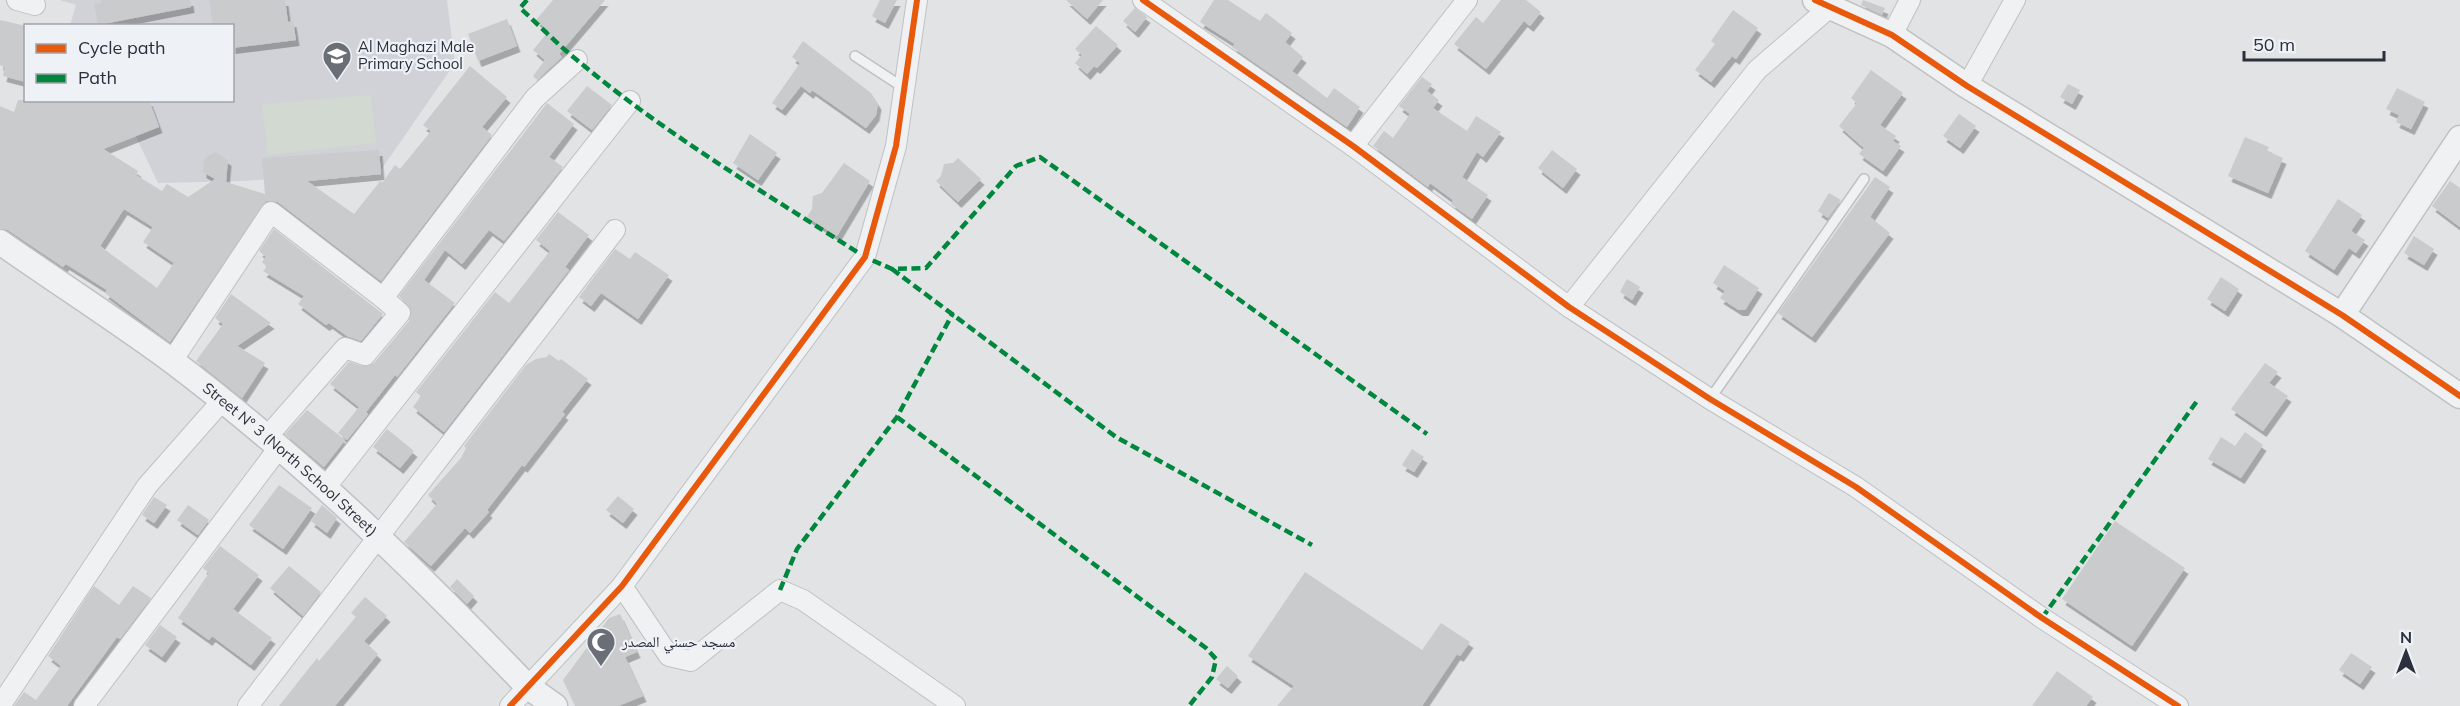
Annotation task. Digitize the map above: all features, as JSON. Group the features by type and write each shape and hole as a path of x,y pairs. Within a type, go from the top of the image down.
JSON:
{"street":[{"path":"510,706 622,586 865,257 896,146 917,0"},
{"path":"1143,0 1353,146 1569,307 1710,399 1856,487 2042,618 2178,706"},
{"path":"1353,146 1467,0"},
{"path":"1892,35 1910,0"},
{"path":"1967,86 2015,0"},
{"path":"1569,307 1757,70 1822,4 1892,35 1967,86 2342,315 2460,396"},
{"path":"383,298 535,98 577,60"},
{"path":"325,488 630,101"},
{"path":"2342,315 2460,138"},
{"path":"84,706 272,443 345,348 365,355 400,313 271,212 172,361"},
{"path":"248,706 615,230"},
{"name":"Street N° 3 (North School Street)","path":"0,242 172,361 272,443 380,536 527,686 555,706"},
{"path":"2,697 147,486 221,402"},
{"path":"622,586 669,656 691,661 780,590 803,600 955,706"}],"lane":[{"path":"855,56 904,88"},
{"path":"1710,399 1864,179"}],"shaded area":[{"name":"Al Maghazi Male Primary School","path":"60,0 447,0 455,63 381,170 245,181 158,183 119,102 234,102 234,24 70,24 76,5"},
{"path":"371,95 376,143 268,155 262,104"}],"building":[{"path":"101,0 190,0 191,7 98,24 94,4 101,3"},
{"path":"209,0 285,0 288,22 293,21 296,40 234,48 234,24 213,24"},
{"path":"553,0 605,0 559,54 562,57 537,80 533,76 545,60 533,50 549,31 536,20"},
{"path":"880,0 897,0 885,23 872,16"},
{"path":"1066,0 1103,0 1087,19"},
{"path":"1214,0 1228,0 1260,21 1266,13 1292,33 1285,42 1303,57 1292,71 1327,98 1334,88 1360,107 1347,127 1232,47 1235,44 1200,22"},
{"path":"1501,0 1526,0 1541,12 1530,26 1524,21 1486,69 1454,44 1476,17 1483,23"},
{"path":"1863,0 1885,8 1882,15 1861,5"},
{"path":"1135,8 1147,17 1135,32 1123,21"},
{"path":"1733,10 1758,28 1736,59 1732,56 1711,82 1695,70 1715,44 1711,41"},
{"path":"507,19 517,46 478,61 468,34"},
{"path":"0,20 24,26 24,81 3,76 5,67 0,65"},
{"path":"1096,26 1118,45 1097,68 1094,66 1087,74 1075,63 1082,55 1075,49"},
{"path":"803,41 871,93 878,104 876,115 866,128 812,90 810,93 801,86 782,110 772,103 800,63 792,57"},
{"path":"470,66 507,97 482,127 492,135 381,281 278,202 266,201 170,342 105,293 107,290 66,264 63,267 8,230 0,228 0,106 14,112 18,100 24,100 24,102 150,102 159,127 103,149 138,171 136,175 162,191 167,184 188,197 215,179 203,172 204,158 216,152 228,160 226,182 265,194 262,158 379,150 381,174 307,181 354,214 381,180 382,183 395,165 400,169 431,131 423,125","holes":["124,209 153,227 143,242 174,263 157,288 100,246"]},
{"path":"1871,70 1903,93 1880,125 1896,136 1893,141 1901,146 1883,171 1859,154 1864,148 1839,126 1857,103 1851,98"},
{"path":"1422,77 1432,84 1427,91 1439,100 1433,108 1467,131 1476,116 1501,132 1483,157 1477,152 1462,177 1488,195 1472,219 1451,204 1453,200 1430,183 1428,187 1373,146 1384,131 1393,138 1410,114 1399,106"},
{"path":"2068,84 2080,90 2072,104 2060,97"},
{"path":"587,86 612,105 592,130 567,111"},
{"path":"2397,88 2425,102 2411,129 2396,122 2399,115 2386,109"},
{"path":"547,103 574,124 549,157 563,167 504,241 489,230 462,264 445,250 424,280 455,303 397,377 395,375 366,412 368,414 347,440 338,433 359,407 330,384 349,362 362,366 374,363 409,321 411,309 399,296"},
{"path":"1959,114 1976,126 1960,148 1943,136"},
{"path":"750,134 777,153 758,180 733,163"},
{"path":"2245,137 2269,147 2267,151 2283,158 2268,193 2228,176"},
{"path":"1552,150 1577,169 1563,188 1538,168"},
{"path":"958,158 981,179 958,202 936,181 941,176 944,164 953,163"},
{"path":"844,163 870,181 837,236 807,217 812,209 813,196 822,193"},
{"path":"1875,177 1890,187 1870,217 1890,233 1812,337 1778,313"},
{"path":"2450,181 2460,188 2460,227 2432,206"},
{"path":"1829,193 1841,200 1828,218 1818,211"},
{"path":"2338,199 2362,215 2351,231 2365,240 2356,253 2349,248 2334,270 2305,251"},
{"path":"558,212 589,235 565,267 569,270 444,432 413,407 421,396 416,392 495,292 509,303 550,251 536,240"},
{"path":"274,229 383,314 361,341 347,336 329,323 326,325 298,304 304,296 263,271 267,267 262,262 266,257 259,251"},
{"path":"2414,236 2434,249 2424,265 2404,253"},
{"path":"615,249 630,259 635,252 669,275 638,319 601,293 591,306 579,297"},
{"path":"1724,265 1759,288 1745,310 1739,310 1720,298 1725,291 1713,283"},
{"path":"2221,277 2239,289 2225,311 2207,299"},
{"path":"1627,279 1640,287 1632,300 1620,292"},
{"path":"231,294 271,323 237,346 265,363 242,398 196,361 223,324 215,318"},
{"path":"549,354 559,361 561,359 588,379 562,412 565,414 487,510 489,512 470,533 465,528 431,566 404,542 437,504 428,495 461,458 466,448 464,446 526,365 536,359 547,357"},
{"path":"2265,363 2278,372 2269,383 2288,396 2263,431 2231,409"},
{"path":"307,410 345,440 324,467 285,434"},
{"path":"387,429 414,451 400,468 373,447"},
{"path":"2245,432 2263,445 2241,478 2208,459 2221,437 2235,446"},
{"path":"1412,449 1424,457 1414,472 1402,465"},
{"path":"279,485 312,508 283,549 249,525"},
{"path":"618,496 634,509 623,523 606,510"},
{"path":"154,497 167,505 154,523 142,515"},
{"path":"188,505 209,520 198,535 177,520"},
{"path":"322,505 337,518 327,533 311,521"},
{"path":"2115,521 2185,568 2132,646 2062,599"},
{"path":"220,546 259,575 233,609 272,638 251,665 212,636 209,640 178,618 209,573 203,568"},
{"path":"289,566 321,592 303,616 270,588"},
{"path":"1305,572 1422,650 1441,623 1470,642 1460,656 1457,654 1422,706 1277,706 1294,686 1248,656"},
{"path":"457,579 474,596 467,604 450,587"},
{"path":"94,586 119,605 133,586 151,598 120,639 117,637 67,706 14,706 24,692 36,700 61,666 48,656"},
{"path":"365,597 387,616 364,641 378,654 335,706 279,706 317,658 319,661 356,617 351,613"},
{"name":"مسجد حسني المصدر","path":"620,614 637,652 625,657 643,696 618,706 575,706 563,680 609,618"},
{"path":"160,625 177,637 162,657 145,645"},
{"path":"2351,653 2372,667 2360,684 2339,670"},
{"path":"1227,666 1238,676 1228,688 1216,679"},
{"path":"2057,671 2093,697 2086,706 2032,706"}],"marked path":[{"path":"527,0 520,8 570,54 646,114 865,257 892,269 926,268 1016,166 1040,157 1427,434"},
{"path":"892,269 1116,437 1312,545"},
{"path":"780,590 797,549 897,417 953,313"},
{"path":"2042,618 2197,401"},
{"path":"897,417 1206,648 1216,659 1212,677 1189,706"}],"cycle path":[{"path":"510,706 622,586 865,257 896,146 917,0"},
{"path":"1143,0 1353,146 1569,307 1710,399 1856,487 2042,618 2178,706"},
{"path":"1815,0 1892,35 1967,86 2342,315 2460,396"}],"place":[{"name":"Al Maghazi Male Primary School","path":"337,82"},
{"name":"مسجد حسني المصدر","path":"601,668"}]}
